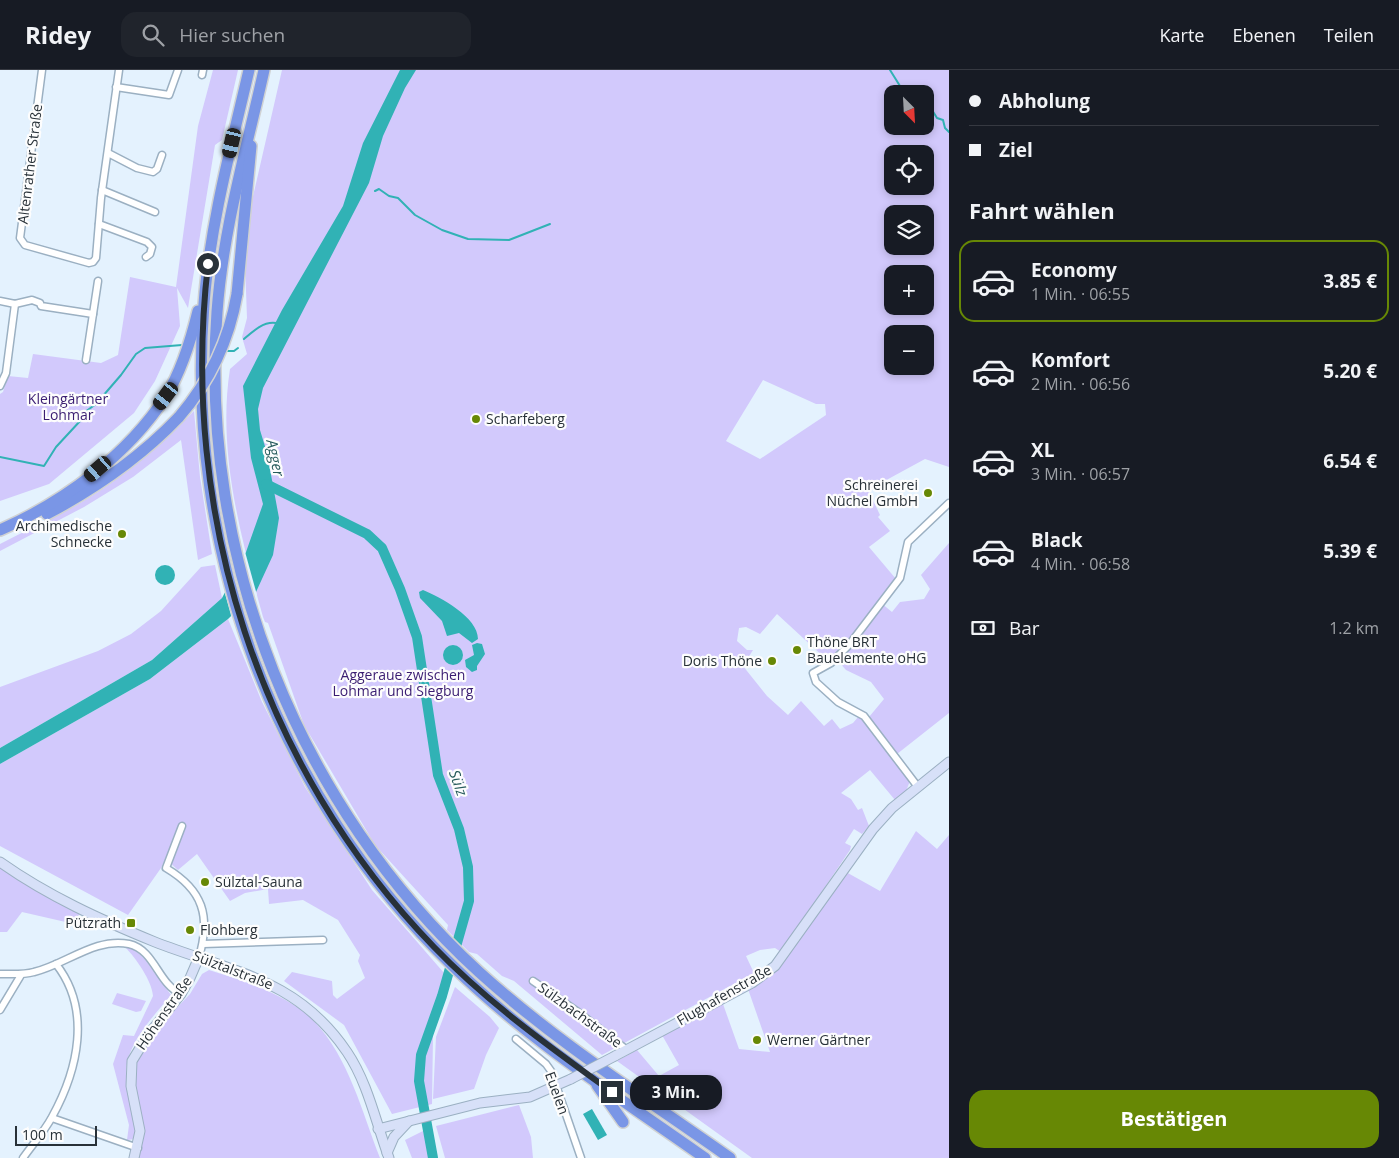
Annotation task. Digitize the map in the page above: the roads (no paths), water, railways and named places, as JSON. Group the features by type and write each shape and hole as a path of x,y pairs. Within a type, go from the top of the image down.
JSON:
{"highway":[{"path":"16,526 87,479 127,442 153,414 166,396 185,356 205,285 220,195 250,70"},
{"path":"264,70 226,233 216,319 215,394 218,442 232,534 258,632 303,738 341,806 386,870 436,929 477,970 544,1026 730,1158"},
{"path":"1,533 62,506 113,474 148,447 179,417 200,390 218,360 230,328 237,294 255,112"},
{"path":"205,285 202,343 202,414 210,493 227,575 247,643 278,720 314,790 369,871 432,946 470,983 536,1037 705,1158"},
{"path":"592,1078 622,1122"}],"main road":[{"name":"Flughafenstraße","path":"413,1120 480,1103 530,1097 557,1087 752,983 775,966 873,828 892,808 949,762"},
{"name":"Sülztalstraße","path":"0,862 80,910 156,942 271,983 293,996 313,1012 336,1037 354,1065 388,1156"},
{"name":"Höhenstraße","path":"134,1158 138,1148 140,1131 131,1086 132,1061 148,1034 181,994 199,957"},
{"path":"378,1129 413,1120"},
{"path":"388,1156 394,1137 413,1120"}],"street":[{"name":"Altenrather Straße","path":"42,70 20,238 25,245 89,263 93,262 96,258 99,224"},
{"path":"119,70 99,224 147,242 152,247 150,254 146,257"},
{"path":"116,87 169,95 178,70"},
{"path":"108,152 137,168 153,172 157,169 162,155"},
{"path":"102,190 155,212"},
{"path":"86,360 98,281"},
{"path":"0,301 15,304 32,300 40,303 41,306 93,314"},
{"path":"0,386 6,373 15,304"},
{"path":"918,787 864,716 838,702 816,682 812,673 831,663 849,646 900,578 908,542 949,503"},
{"path":"182,826 166,868 191,886 201,904 203,944 199,957"},
{"path":"203,944 314,942 323,940"},
{"path":"0,974 21,975 56,964 98,946 130,944 148,956 168,985 181,994"},
{"path":"23,1158 52,1118 73,1065 79,1039 77,1007 64,974 56,964"},
{"path":"0,1010 21,975"},
{"name":"Sülzbachstraße","path":"533,981 578,1012 627,1050"},
{"name":"Euelen","path":"516,1039 546,1064 557,1087 581,1158"},
{"path":"52,1118 138,1148"}],"water":[{"path":"400,70 416,70 405,88 383,136 369,183 263,388 258,409 260,430 267,453 279,518 273,555 256,592 228,619 150,679 0,764 0,748 152,660 222,598 246,552 263,504 251,458 243,386 282,310 343,206 363,143"},
{"path":"165,565 172,568 175,575 172,582 165,585 158,582 155,575 158,568"},
{"path":"423,590 448,603 465,616 472,623 478,639 472,643 459,633 447,636 442,621 420,598 419,592"},
{"path":"482,644 485,654 477,666 477,670 472,672 466,667 465,660 474,655 472,645"},
{"path":"449,645 457,645 463,651 463,659 457,665 449,665 443,659 443,651"},
{"path":"592,1109 607,1135 598,1140 583,1114"}],"waterway":[{"path":"890,70 899,85"},
{"path":"934,113 937,118 943,120 945,128 949,132"},
{"path":"375,191 379,189 389,196 398,198 415,215 442,230 468,239 509,240 550,224"},
{"path":"244,339 263,325 276,323"},
{"path":"0,457 44,466 56,447 81,420 85,412 96,404 121,375 136,354 145,348 182,345"},
{"path":"226,351 234,351 238,348"},
{"name":"Sülz","path":"266,484 367,534 382,548 400,589 417,637 438,775 459,829 468,867 469,901 442,996 421,1055 419,1081 433,1158"}],"place":[{"name":"Scharfeberg","path":"476,419"},
{"name":"Schreinerei Nüchel GmbH","path":"928,493"},
{"name":"Archimedische Schnecke","path":"122,534"},
{"name":"Thöne BRT Bauelemente oHG","path":"797,650"},
{"name":"Doris Thöne","path":"772,661"},
{"name":"Sülztal-Sauna","path":"205,882"},
{"name":"Pützrath","path":"131,923"},
{"name":"Flohberg","path":"190,930"},
{"name":"Werner Gärtner","path":"757,1040"}],"park label":[{"name":"Kleingärtner Lohmar","path":"68,408"},
{"name":"Aggeraue zwischen Lohmar und Siegburg","path":"403,684"}],"water label":[{"name":"Agger","path":"275,458"}]}
